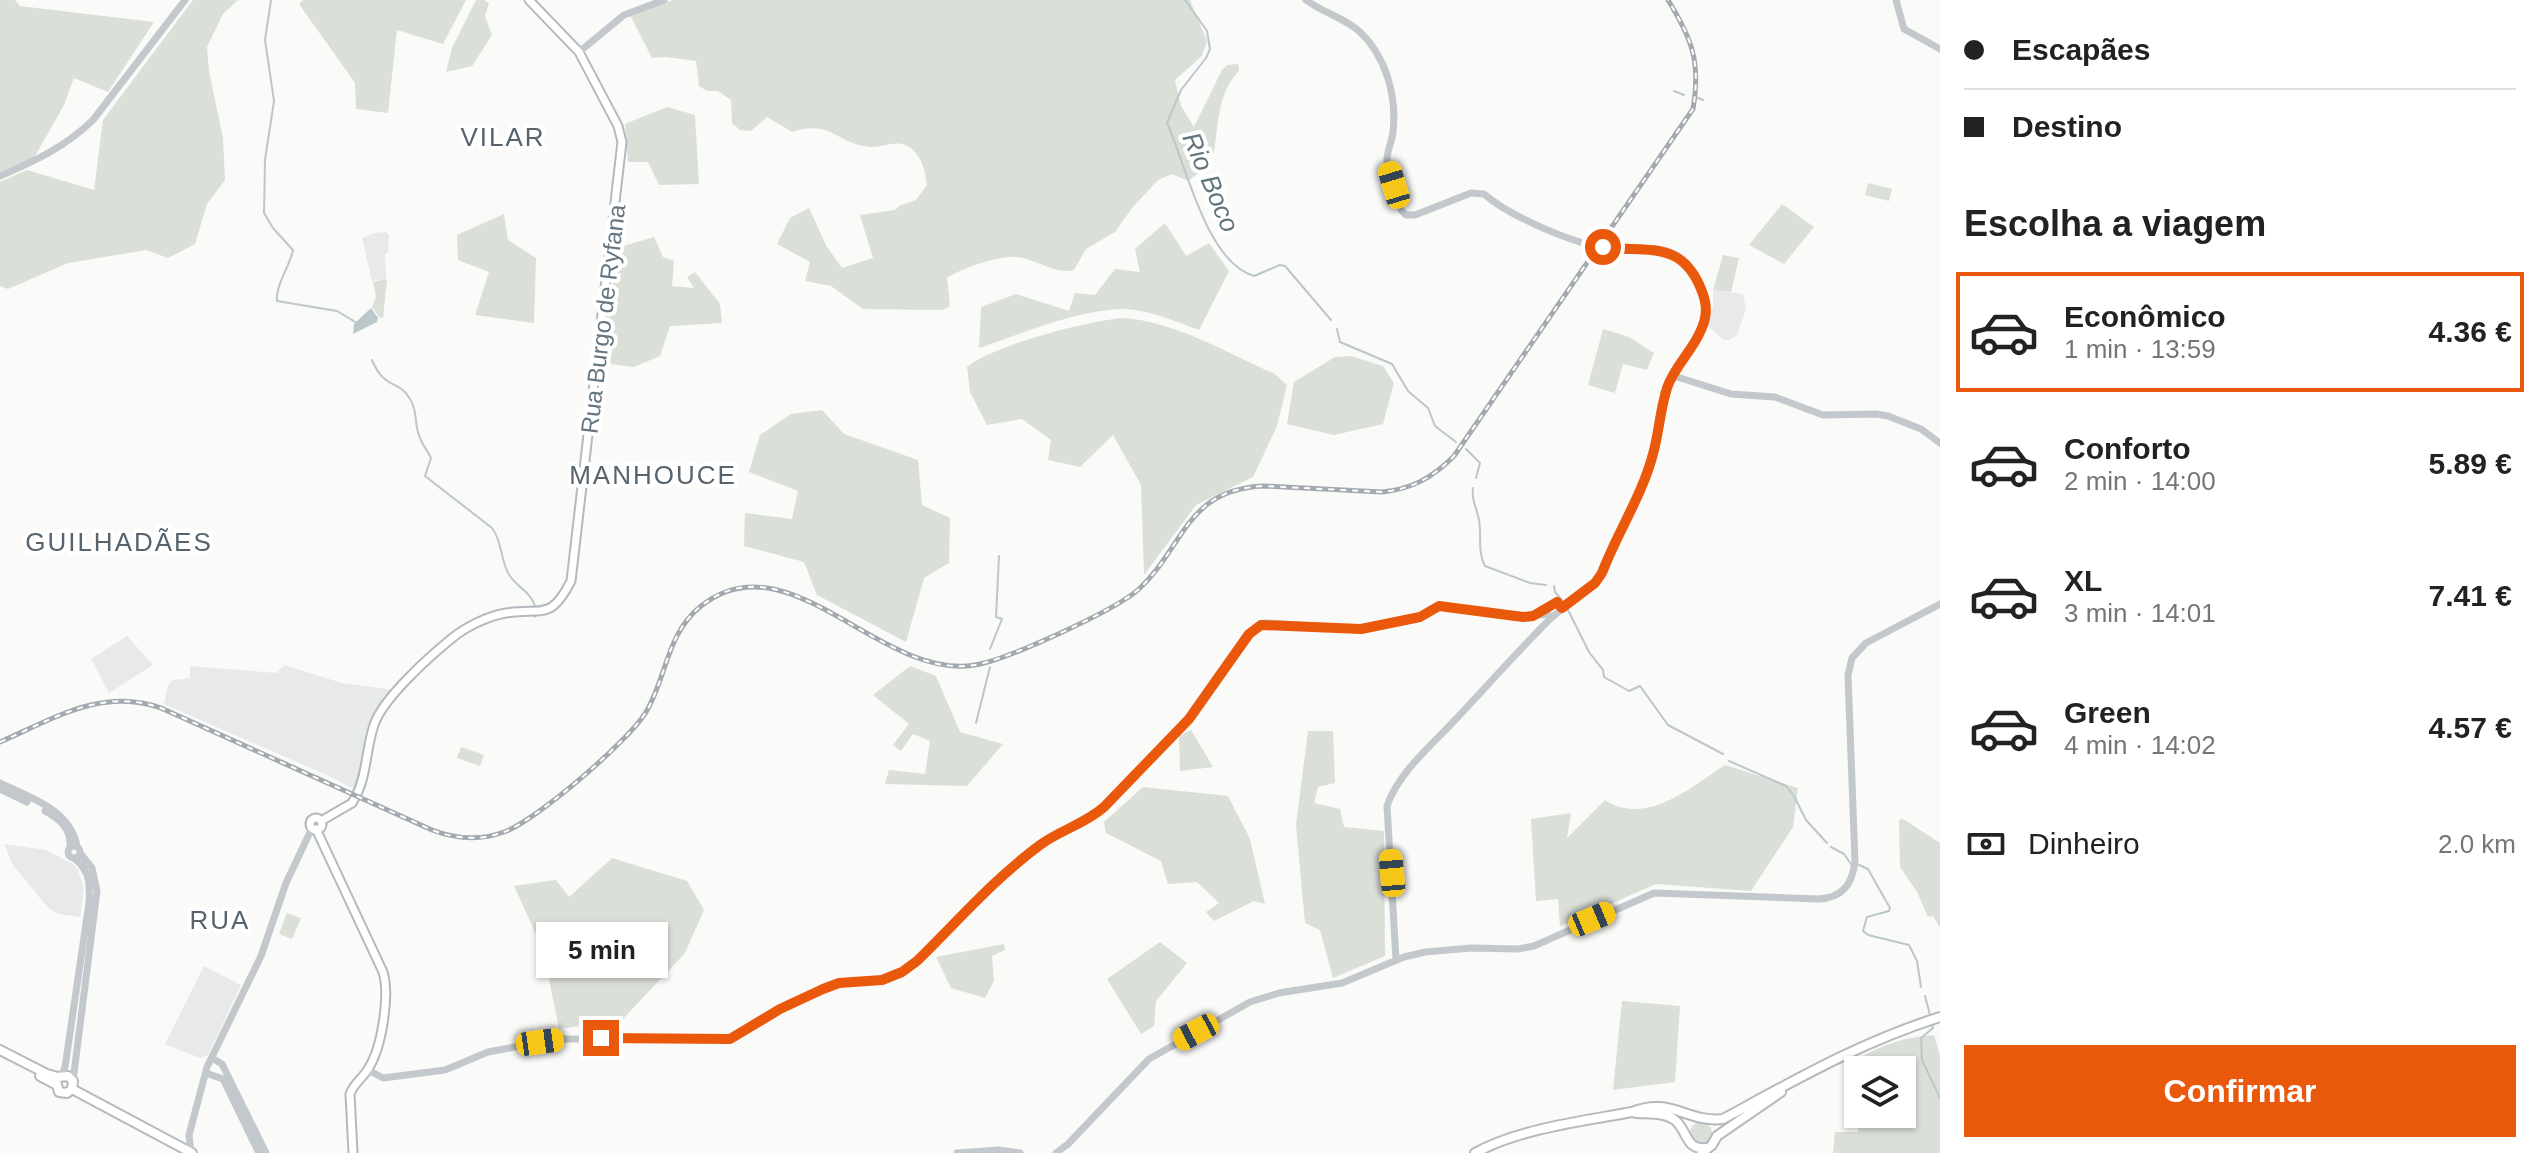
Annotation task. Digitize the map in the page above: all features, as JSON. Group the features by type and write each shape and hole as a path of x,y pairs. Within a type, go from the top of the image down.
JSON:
{"main road":[{"name":"Rua Burgo de Ryfana","path":"314,829 321,827 321,821 352,803 377,719 400,689 441,647 458,633 499,615 539,613 550,608 571,581 622,142 618,126 579,52 529,0"},
{"path":"314,829 383,972 387,987 384,1018 368,1070 350,1094 353,1153"},
{"path":"1475,1153 1538,1130 1660,1105 1711,1120 1723,1119 1836,1058 1890,1033 1940,1017"},
{"path":"0,1053 58,1079 68,1076 72,1085 192,1153"},
{"path":"1632,1112 1668,1116 1683,1128 1687,1138 1698,1149 1704,1150 1717,1136 1836,1058"},
{"path":"58,1079 61,1093 72,1085"},
{"path":"1687,1153 1691,1121 1700,1117"},
{"path":"1711,1120 1717,1136"},
{"path":"1489,1153 1499,1144"}],"street":[{"path":"0,176 45,157 93,120 185,0"},
{"path":"579,52 624,15 664,0"},
{"path":"1306,0 1342,18 1356,29 1377,50 1382,60 1394,117 1386,161 1401,210 1406,215 1415,215 1471,193 1484,194 1532,222 1572,238 1606,248 1663,251 1678,256 1699,284 1706,302 1701,333 1668,384 1654,452 1602,573 1595,583 1566,605 1557,602 1404,776 1390,796 1387,806 1396,960"},
{"path":"1896,0 1904,29 1940,49"},
{"path":"1674,376 1731,394 1775,397 1823,415 1876,414 1921,429 1940,443"},
{"path":"1059,1151 1154,1056 1250,1002 1279,993 1342,983 1396,960 1443,950 1534,946 1654,893 1825,899 1842,892 1850,883 1855,862 1848,675 1852,658 1866,643 1940,604"},
{"path":"368,1070 379,1077 394,1077 445,1070 488,1052 557,1039 730,1039 780,1009 823,989 839,983 882,980 902,972 917,961 1039,845 1089,819 1104,807 1189,719 1256,627 1266,623 1361,629 1420,617 1439,606 1523,617 1549,614"},
{"path":"0,786 57,811 73,831 75,851 88,877 89,903 65,1067 58,1079"},
{"path":"177,1145 189,1135 212,1058 261,956 286,883 314,829"},
{"path":"72,1085 97,891 92,868 75,851"},
{"path":"212,1058 222,1064 266,1153"},
{"path":"206,1073 223,1079 259,1153"},
{"path":"189,1135 192,1153"},
{"path":"957,1153 999,1150 1020,1153"}],"shaded area":[{"path":"0,0 15,0 20,6 154,22 108,92 74,78 64,105 34,158 0,172"},
{"path":"193,0 238,0 223,14 207,47 223,138 225,180 207,204 195,244 168,258 146,250 68,263 8,289 0,286 0,182 27,170 94,190 103,120"},
{"path":"303,0 466,0 443,44 397,30 388,113 356,109 355,83 299,4"},
{"path":"476,0 489,3 485,16 492,35 472,66 446,72 452,48"},
{"path":"673,0 1190,0 1207,41 1202,56 1175,80 1181,106 1194,127 1222,70 1227,65 1238,64 1239,71 1223,99 1214,153 1203,159 1200,172 1188,181 1172,174 1158,180 1115,232 1086,249 1074,270 1058,270 1021,258 997,259 947,278 950,306 943,310 863,309 831,286 805,281 810,262 777,244 790,218 809,208 827,247 842,268 873,258 860,215 895,210 916,200 927,185 919,158 902,144 859,145 816,128 792,132 767,117 751,131 740,130 732,123 731,100 718,91 707,91 699,86 696,61 652,58 630,15"},
{"path":"667,107 695,115 699,184 659,185 648,162 628,162 625,124"},
{"path":"1868,183 1892,189 1889,201 1865,195"},
{"path":"1782,204 1814,227 1784,264 1749,245"},
{"path":"504,214 508,240 536,258 534,323 475,315 489,272 458,260 457,235"},
{"path":"1165,223 1186,256 1209,243 1229,271 1199,330 1150,313 1121,309 1067,318 979,348 981,307 1016,294 1069,311 1075,293 1095,295 1115,269 1140,272 1135,249"},
{"path":"386,232 389,235 388,253 385,254 386,279 372,281 362,238"},
{"path":"654,237 663,257 674,261 672,286 694,288 687,277 695,272 720,304 722,323 670,326 660,356 634,367 603,363 617,248"},
{"path":"1723,255 1739,258 1731,292 1713,290"},
{"path":"387,279 383,318 372,307 376,296 373,282"},
{"path":"1713,290 1743,294 1746,309 1737,335 1730,340 1724,340 1707,326 1713,306"},
{"path":"371,308 378,318 377,322 353,334 354,324"},
{"path":"1124,318 1182,332 1275,374 1287,385 1277,426 1253,477 1196,505 1144,575 1141,485 1113,435 1080,467 1048,460 1051,440 1022,419 987,425 970,392 967,367 997,351 1042,335"},
{"path":"1603,329 1629,337 1654,353 1647,370 1623,364 1615,393 1588,385"},
{"path":"1351,356 1383,366 1394,383 1383,424 1334,435 1287,424 1294,382 1335,357"},
{"path":"822,410 844,434 918,460 922,505 950,518 949,563 924,578 906,642 817,595 804,562 744,546 745,513 792,519 798,491 749,472 760,435 791,414"},
{"path":"127,636 153,665 109,693 91,659"},
{"path":"284,665 342,683 395,690 381,703 371,721 357,786 353,789 164,704 168,685 173,680 190,678 190,666 277,673"},
{"path":"910,666 936,676 960,732 1003,744 967,786 885,784 889,770 925,774 930,741 913,734 901,751 893,745 909,724 873,695"},
{"path":"1191,730 1213,767 1180,771 1179,736"},
{"path":"1308,731 1333,731 1335,783 1318,787 1314,803 1340,809 1344,827 1384,831 1385,956 1333,978 1320,930 1305,923 1296,825"},
{"path":"461,747 484,755 480,766 457,758"},
{"path":"1725,765 1798,788 1793,827 1751,891 1656,884 1560,926 1558,899 1536,901 1531,819 1571,813 1567,838 1605,800 1621,807 1652,807 1683,793"},
{"path":"1143,787 1228,796 1250,839 1265,904 1254,901 1214,921 1206,912 1219,903 1197,882 1168,884 1161,861 1106,833 1104,822"},
{"path":"1903,819 1940,843 1940,928 1933,916 1928,917 1917,892 1900,867 1899,820"},
{"path":"4,844 46,850 73,864 84,889 80,917 58,914 48,908 13,865"},
{"path":"612,858 687,881 704,910 685,953 622,1020 559,1029 543,949 514,886 556,880 569,897"},
{"path":"287,913 301,918 292,939 279,934"},
{"path":"1160,942 1187,963 1156,1001 1154,1026 1141,1034 1107,979"},
{"path":"1004,944 1005,950 992,956 994,981 985,998 951,988 936,957"},
{"path":"204,966 241,985 208,1055 200,1058 165,1044"},
{"path":"1622,1001 1680,1006 1675,1082 1613,1090"},
{"path":"1934,1035 1940,1056 1940,1153 1833,1153 1835,1132 1858,1132 1858,1128 1916,1128 1916,1056 1863,1056 1897,1041"},
{"path":"1701,1122 1709,1125 1712,1133 1709,1141 1701,1144 1693,1141 1690,1133 1693,1125"}],"waterway":[{"path":"271,0 265,40 274,101 265,160 264,213 293,250 278,289 277,301 337,311 357,323"},
{"name":"Rio Boco","path":"1185,0 1207,31 1210,49 1181,90 1167,123 1210,232 1237,267 1254,276 1280,265 1285,266 1331,320"},
{"path":"1674,91 1684,95"},
{"path":"1698,98 1703,100"},
{"name":"Rio Boco","path":"1337,329 1340,342 1392,364 1408,391 1428,408 1435,426 1456,442"},
{"path":"372,360 382,376 406,393 412,404 420,438 431,458 425,476 492,528 507,570 535,606"},
{"name":"Rio Boco","path":"1466,449 1480,463 1476,478"},
{"name":"Rio Boco","path":"1473,488 1485,566 1530,583 1546,585"},
{"path":"990,649 1002,619 996,617 999,556"},
{"name":"Rio Boco","path":"1554,586 1562,600"},
{"name":"Rio Boco","path":"1568,610 1589,652 1603,670 1604,677 1629,691 1640,686 1668,725 1723,754"},
{"path":"976,723 990,667"},
{"name":"Rio Boco","path":"1729,761 1786,786 1806,820 1827,843"},
{"name":"Rio Boco","path":"1831,847 1844,854 1851,864"},
{"name":"Rio Boco","path":"1859,865 1868,869 1890,908 1889,911 1867,917 1863,931 1909,945 1917,961 1921,987"},
{"name":"Rio Boco","path":"1925,996 1930,1015"},
{"name":"Rio Boco","path":"1932,1025 1933,1028 1921,1038 1922,1060 1940,1098"}],"railway":[{"path":"0,742 78,708 118,701 139,702 161,708 432,830 459,837 486,837 504,832 536,813 621,742 646,712 674,643 689,617 701,606 734,589 768,588 801,598 904,653 940,664 975,665 1035,644 1127,598 1154,572 1190,522 1218,497 1264,486 1382,492 1412,485 1438,470 1454,456 1693,109 1695,64 1689,39 1668,0"}],"district":[{"name":"VILAR","path":"503,137"},
{"name":"MANHOUCE","path":"653,475"},
{"name":"GUILHADÃES","path":"119,542"},
{"name":"RUA","path":"220,920"}],"route":[{"path":"601,1038 730,1039 780,1009 823,989 839,983 882,980 902,972 1039,845 1089,819 1104,807 1189,719 1256,627 1266,623 1361,629 1420,617 1439,606 1533,616 1557,602 1562,608 1595,583 1642,485 1654,452 1668,384 1701,333 1706,317 1706,302 1699,284 1682,260 1663,251 1603,247"}]}
